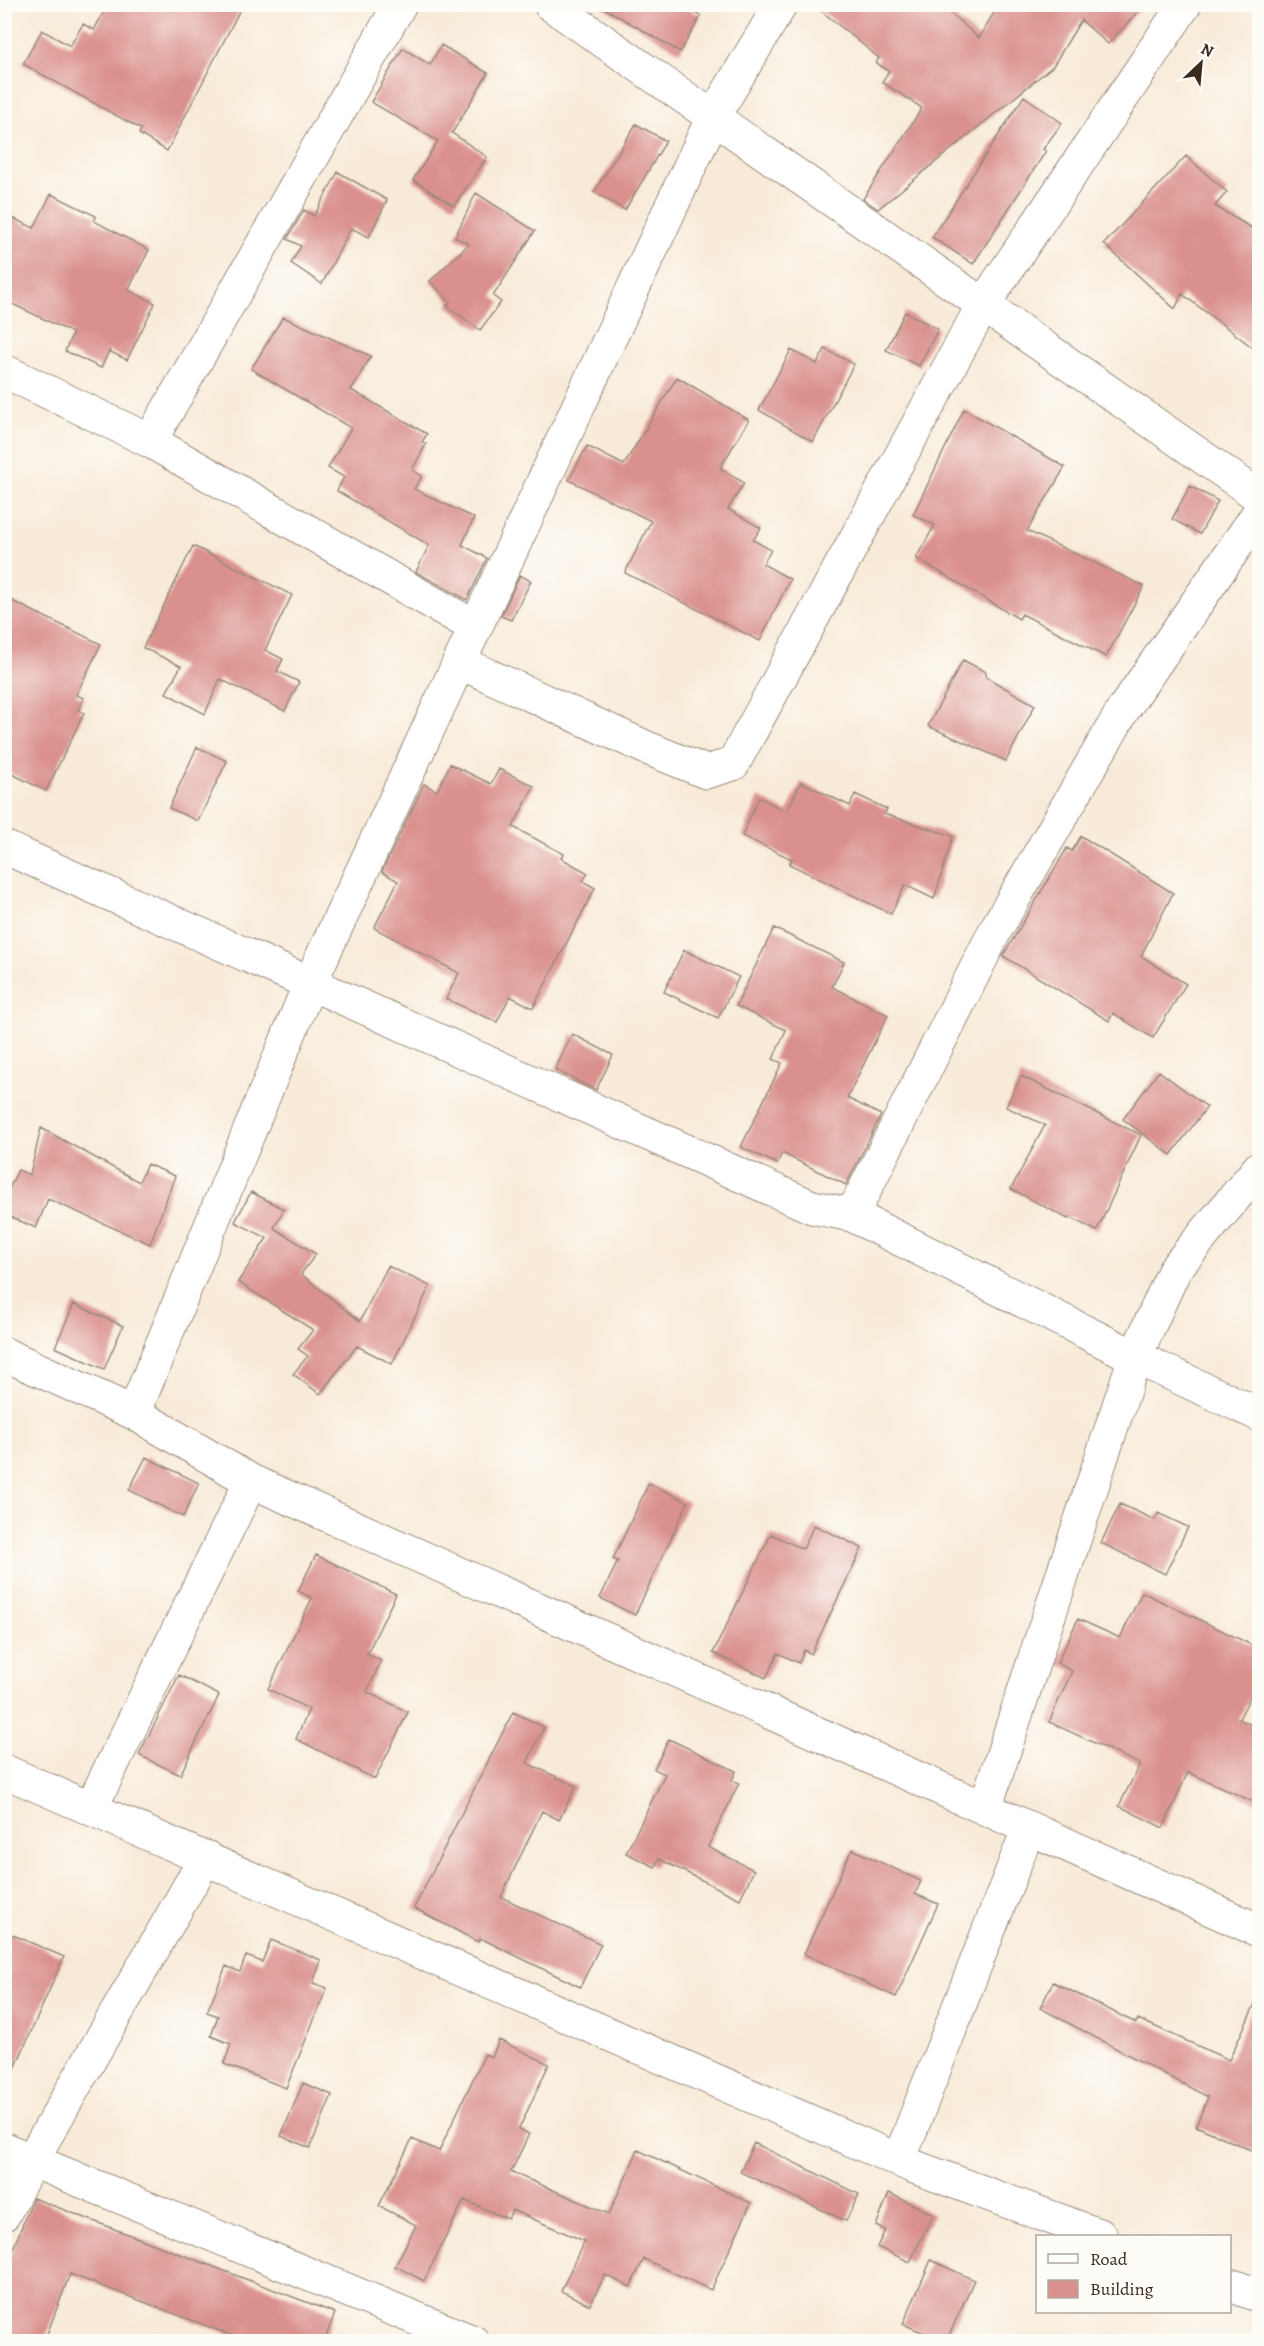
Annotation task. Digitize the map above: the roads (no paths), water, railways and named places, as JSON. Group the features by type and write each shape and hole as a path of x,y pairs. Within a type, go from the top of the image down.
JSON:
{"street":[{"path":"150,441 400,4"},
{"path":"550,4 712,119 1260,497"},
{"path":"134,1413 310,983 712,119 781,4"},
{"path":"459,662 647,748 706,772 733,764 983,305 1185,4"},
{"path":"4,371 150,441 475,627"},
{"path":"852,1215 996,929 1123,710 1260,511"},
{"path":"4,847 812,1207 852,1215 1135,1357 1260,1415"},
{"path":"985,1808 1135,1357 1175,1269 1260,1167"},
{"path":"4,1354 134,1413 250,1481 985,1808 1028,1830 1260,1931"},
{"path":"91,1808 250,1481"},
{"path":"4,1771 899,2160 1098,2235"},
{"path":"899,2160 1028,1830"},
{"path":"4,2214 18,2154 206,1857"},
{"path":"18,2154 473,2342"},
{"path":"1231,2284 1260,2296"}]}
